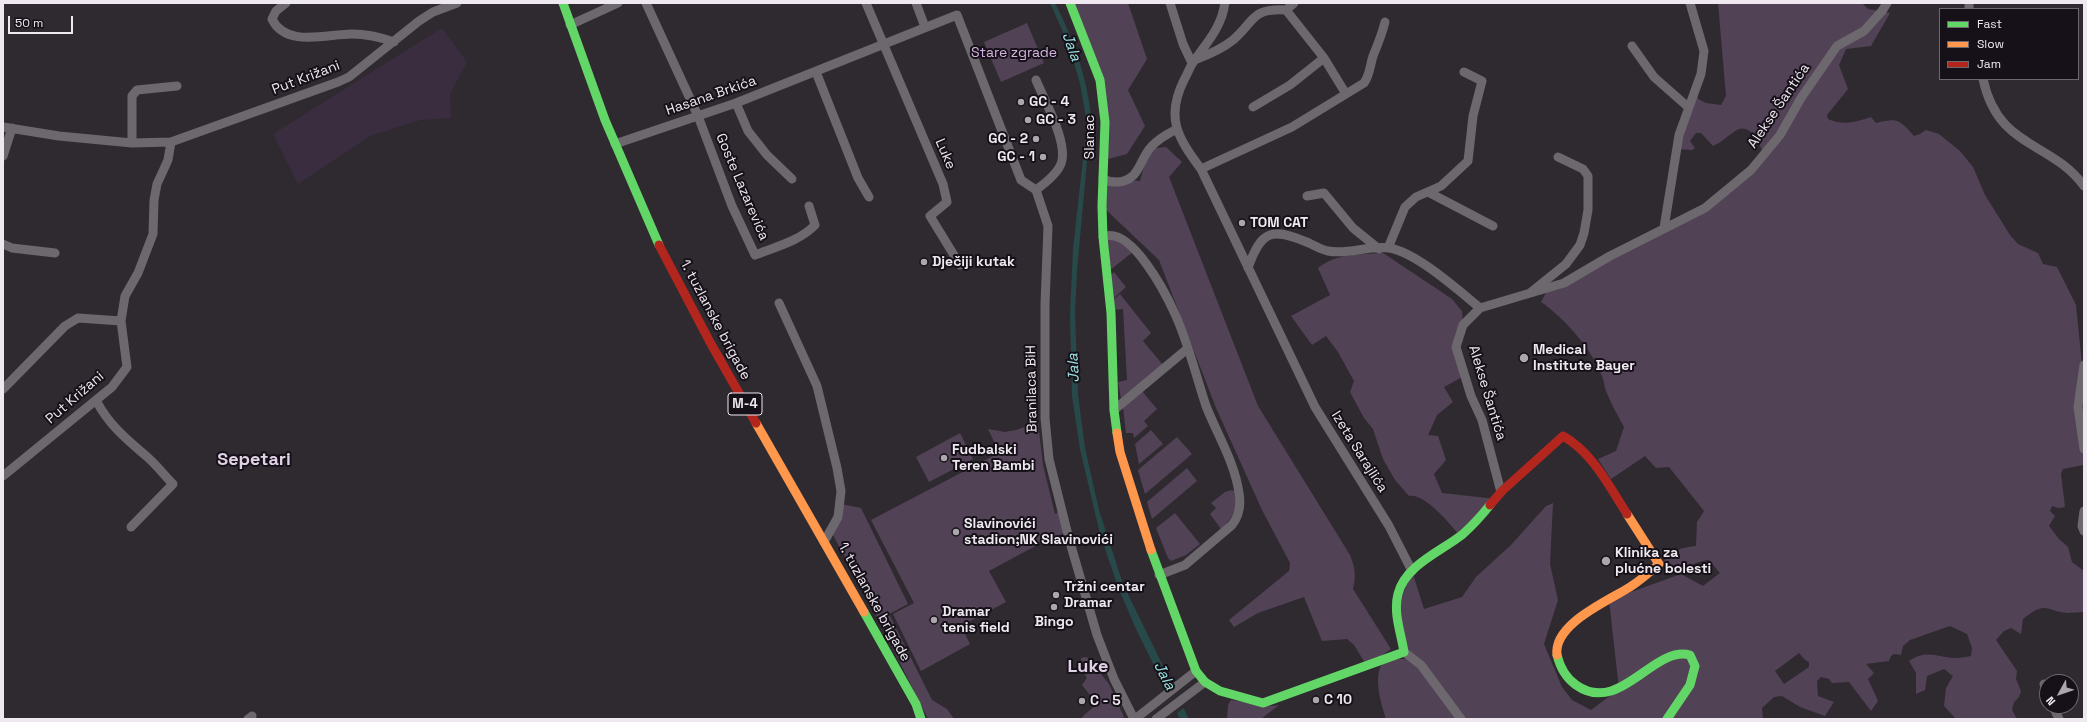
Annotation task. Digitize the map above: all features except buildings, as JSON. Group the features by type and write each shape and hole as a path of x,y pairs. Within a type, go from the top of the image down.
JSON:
{"street":[{"path":"286,3 276,11 272,19 275,25 291,35 307,39 353,34 377,36 394,42"},
{"name":"Put Križani","path":"3,156 7,128 59,136 132,143 171,142 350,77 423,18 457,3"},
{"name":"M-4","path":"564,3 570,25"},
{"path":"570,25 618,3"},
{"path":"646,3 698,116"},
{"path":"866,3 884,45"},
{"path":"916,3 925,27"},
{"name":"Slanac","path":"1070,3 1100,80 1106,122 1103,178 1108,182 1120,182 1130,178 1137,173 1149,149 1160,138 1177,129"},
{"path":"1170,3 1183,44 1195,61"},
{"path":"1225,3 1219,26 1195,61 1176,96 1174,107 1177,129 1184,148 1201,170 1292,128 1364,84 1368,78 1374,54 1379,45 1385,22"},
{"path":"1195,61 1226,45 1260,12 1269,9 1286,10 1294,3"},
{"path":"1664,228 1679,135 1701,74 1704,51 1690,3"},
{"name":"Alekse Šantića","path":"1501,492 1482,420 1471,396 1456,347 1463,325 1480,308 1564,283 1610,256 1705,208 1751,170 1780,135 1801,98 1837,46 1864,31 1882,12 1887,3"},
{"path":"1286,10 1324,58 1346,94"},
{"name":"Hasana Brkića","path":"615,144 736,103 956,15 1021,180 1036,190"},
{"name":"1. tuzlanske brigade","path":"570,25 615,144 658,243 708,338 916,704 921,719"},
{"name":"Luke","path":"884,45 943,184 947,202 930,216 960,265"},
{"path":"1632,46 1654,77 1688,107"},
{"path":"1253,107 1290,85 1324,58"},
{"path":"816,72 858,178 869,197"},
{"path":"1384,248 1405,207 1416,197 1441,186 1468,161 1473,116 1482,81 1464,72"},
{"path":"1036,80 1060,138 1063,151 1061,164 1052,177 1036,190"},
{"path":"1983,80 1987,98 1998,118 2023,141 2073,172 2084,186"},
{"path":"132,143 132,96 137,90 177,86"},
{"path":"736,103 748,131 766,155 792,179"},
{"name":"Goste Lazarevića","path":"698,116 732,206 755,255 788,242 810,230 815,225 809,206"},
{"name":"Put Križani","path":"3,476 112,387 127,367 121,321 125,296 138,273 153,234 154,200 157,184 168,160 171,142"},
{"name":"Alekse Šantića","path":"1529,294 1566,264 1580,245 1584,233 1588,210 1588,176 1583,169 1558,157"},
{"name":"Izeta Sarajlića","path":"1201,170 1315,407 1390,526 1412,571"},
{"path":"1103,178 1103,237 1111,313 1114,410 1120,452 1159,575 1196,671 1205,682 1220,691 1263,703 1404,652"},
{"name":"Branilaca BiH","path":"1036,190 1048,226 1045,304 1045,418 1049,459 1069,539 1097,635 1114,679 1134,719"},
{"path":"1428,192 1493,226"},
{"path":"1307,196 1324,193 1353,228 1384,248"},
{"path":"1248,268 1260,242 1266,235 1286,234 1327,251 1384,248 1406,253 1480,308"},
{"path":"1103,237 1106,236 1120,239 1141,258 1175,314 1207,408 1239,489 1240,504 1237,518 1227,530 1186,565 1159,575"},
{"path":"3,244 12,248 56,253"},
{"path":"779,303 817,386 837,468 841,491 838,517 824,542"},
{"path":"3,389 65,326 78,318 121,321"},
{"path":"1114,410 1187,349"},
{"path":"2084,365 2078,406 2084,449"},
{"path":"96,400 103,414 120,434 146,456 173,484 131,528"},
{"path":"1461,719 1421,665 1404,652 1397,599 1400,587 1412,571 1448,547 1470,528 1501,492 1563,436 1577,444 1603,477 1659,564 1639,582 1591,611 1565,631 1560,637 1556,649 1559,664 1568,677 1578,687 1588,692 1607,692 1630,682 1660,662 1678,653 1690,655 1695,666 1690,685 1667,719"},
{"path":"2084,511 2082,526 2084,531"},
{"path":"1134,719 1196,671"},
{"path":"1158,717 1205,682"}],"shaded area":[{"path":"442,28 467,62 450,94 451,118 420,120 370,136 298,184 273,134"}],"green space":[{"path":"1075,3 1128,3 1147,59 1128,90 1145,126 1127,154 1104,160 1100,73"},
{"path":"1718,3 1862,3 1868,9 1890,13 1871,46 1846,49 1839,65 1848,89 1827,115 1828,119 1844,123 1855,122 1871,117 1876,123 1893,120 1897,121 1905,126 1914,136 1926,130 1939,134 1960,151 1973,167 1985,195 2010,235 2018,244 2038,253 2043,264 2057,267 2076,305 2082,365 2081,413 2084,461 2083,465 2063,469 2061,474 2065,507 2058,508 2052,506 2050,511 2055,516 2049,526 2059,539 2068,547 2072,562 2084,571 2084,612 2068,613 2041,608 2023,619 2021,634 2011,628 2004,631 1996,640 2017,671 2016,679 2021,691 2019,697 2014,702 2012,710 2017,719 1956,719 1944,706 1946,688 1953,676 1944,669 1927,676 1925,690 1916,694 1916,673 1909,661 1921,655 1955,658 1971,656 1972,648 1967,634 1950,626 1910,640 1903,646 1901,655 1894,654 1891,656 1889,661 1866,664 1874,673 1868,679 1878,701 1871,711 1849,682 1832,683 1829,679 1821,677 1817,681 1818,696 1834,702 1825,716 1800,707 1782,696 1774,697 1762,708 1763,719 1386,719 1379,692 1379,671 1381,665 1393,659 1408,659 1404,652 1397,610 1412,571 1424,609 1462,597 1476,577 1511,545 1546,506 1553,503 1550,564 1558,600 1544,644 1562,687 1572,700 1591,710 1619,689 1609,600 1681,574 1703,586 1720,573 1709,560 1698,562 1674,572 1668,572 1663,562 1666,558 1678,550 1696,546 1697,522 1704,511 1669,467 1656,468 1645,456 1611,479 1598,459 1616,451 1624,427 1610,401 1602,376 1591,354 1567,324 1541,302 1548,289 1705,208 1763,153 1754,136 1747,129 1737,130 1713,146 1701,133 1696,133 1690,141 1695,148 1692,150 1677,149 1695,90 1698,99 1706,103 1721,105 1726,96","holes":["1799,653 1809,662 1809,667 1784,684 1775,671"]},
{"name":"Stare zgrade","path":"1027,23 1044,63 1001,82 984,42"},
{"path":"1166,147 1182,162 1169,177 1258,406 1350,555 1354,572 1353,589 1391,649 1367,666 1354,645 1347,639 1322,641 1304,597 1258,613 1234,627 1229,620 1289,571 1290,563 1262,510 1216,408 1159,260 1102,206 1103,178 1140,181 1149,149"},
{"path":"1108,237 1134,251 1109,271"},
{"path":"1383,253 1452,299 1462,311 1463,325 1456,347 1464,376 1444,387 1453,402 1437,415 1428,435 1438,436 1446,460 1434,474 1442,493 1496,499 1460,536 1430,504 1415,496 1409,496 1395,480 1383,459 1373,429 1364,418 1350,392 1354,381 1338,352 1326,336 1312,345 1291,316 1330,295 1318,268 1325,263 1340,257"},
{"path":"1114,272 1126,287 1114,298 1111,275"},
{"path":"1120,294 1151,333 1143,341 1163,365 1121,399 1118,382 1127,380 1123,309 1114,310 1113,300"},
{"path":"1142,391 1157,409 1144,421 1148,426 1134,438 1133,433 1126,433 1123,408"},
{"path":"1038,422 1043,465 1055,514 1060,511 1064,529 1063,533 1043,546 1041,543 989,571 1006,602 961,626 970,644 921,671 893,614 914,603 871,520 995,455 992,450 997,448 988,429 1005,432 1016,430"},
{"path":"1151,430 1163,444 1139,464 1135,444"},
{"name":"Fudbalski Teren Bambi","path":"960,433 973,459 929,482 916,457"},
{"path":"1177,437 1192,454 1145,494 1138,470"},
{"path":"1187,468 1197,481 1152,519 1147,502"},
{"path":"1232,490 1236,492 1234,512 1229,521 1221,529 1210,514 1216,508 1211,503 1225,492"},
{"path":"841,504 861,508 908,604 889,614 932,700 947,709 954,719 928,719 877,617 833,535"},
{"path":"1175,513 1200,544 1186,555 1171,561 1168,558 1156,528"},
{"path":"1081,658 1088,658 1109,684 1124,717 1121,719 1083,719 1082,717 1097,704 1082,685 1087,678 1082,670"},
{"path":"1231,700 1272,706 1279,705 1261,719 1227,719 1228,705"}],"water":[{"name":"Jala","path":"1050,3 1055,3 1068,30 1083,72 1091,116 1077,271 1075,312 1078,395 1085,448 1099,510 1123,584 1189,719 1180,719 1136,629 1118,587 1100,534 1080,449 1072,396 1070,315 1073,249 1087,123 1080,84 1069,45"}],"pier":[{"path":"1172,679 1186,706 1176,714 1162,687"}],"traffic: fast":[{"path":"563,3 605,120 659,245"},
{"path":"1070,3 1100,80 1105,122 1102,206 1103,237 1111,313 1114,410 1117,433"},
{"path":"1151,550 1196,671 1205,682 1220,691 1263,703 1404,652 1396,608 1398,594 1402,584 1416,567 1463,534 1490,505"},
{"path":"864,612 916,704 921,719"},
{"path":"1557,655 1566,676 1576,685 1592,692 1607,692 1622,686 1663,660 1676,655 1690,655 1695,666 1690,685 1667,719"}],"traffic: slow":[{"path":"756,423 864,612"},
{"path":"1117,433 1120,452 1151,550"},
{"path":"1557,655 1558,644 1564,633 1573,624 1596,606 1634,584 1659,564 1627,514"}],"traffic: jam":[{"path":"659,245 711,344 756,423"},
{"path":"1490,505 1502,491 1563,436 1583,451 1591,460 1627,514"}],"place":[{"name":"GC - 4","path":"1021,102"},
{"name":"GC - 3","path":"1028,120"},
{"name":"GC - 2","path":"1036,139"},
{"name":"GC - 1","path":"1043,157"},
{"name":"TOM CAT","path":"1242,223"},
{"name":"Dječiji kutak","path":"924,262"},
{"name":"Medical Institute Bayer","path":"1524,358"},
{"name":"Fudbalski Teren Bambi","path":"944,458"},
{"name":"Slavinovići stadion;NK Slavinovići","path":"956,532"},
{"name":"Klinika za plućne bolesti","path":"1606,561"},
{"name":"Tržni centar Dramar","path":"1056,595"},
{"name":"Bingo","path":"1054,607"},
{"name":"Dramar tenis field","path":"934,620"},
{"name":"C 10","path":"1316,700"},
{"name":"C - 5","path":"1082,701"}],"district":[{"name":"Sepetari","path":"254,460"},
{"name":"Luke","path":"1088,667"}]}
